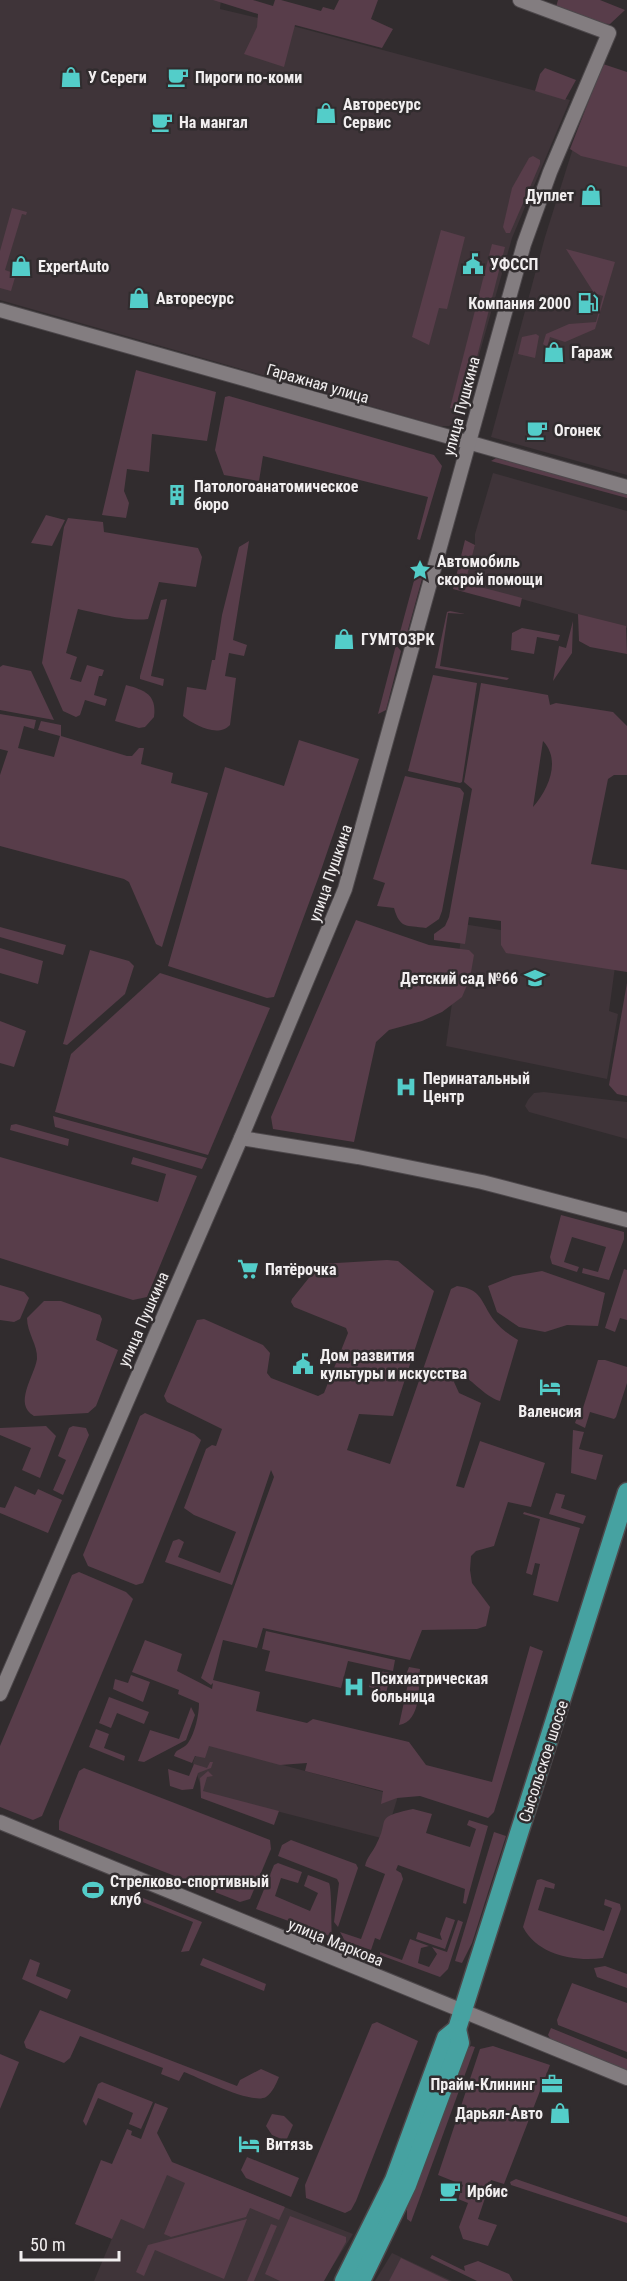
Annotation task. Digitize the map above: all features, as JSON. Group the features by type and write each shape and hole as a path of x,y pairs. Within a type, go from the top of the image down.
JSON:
{"main road":[{"name":"Сысольское шоссе","path":"361,2281 411,2174 460,2043 457,2029 627,1492"},
{"name":"Сысольское шоссе","path":"344,2281 394,2180 446,2038 457,2029"}],"street":[{"name":"улица Пушкина","path":"0,1694 241,1138 345,889 524,244 550,172 609,33 520,0"},
{"name":"Гаражная улица","path":"0,310 627,488"},
{"path":"241,1138 358,1157 482,1182 627,1220"},
{"name":"улица Маркова","path":"0,1822 627,2078"}],"shaded area":[{"path":"0,0 221,0 220,9 293,26 570,100 512,238 461,419 449,426 440,426 0,300"},
{"path":"213,0 253,0 273,6 275,0 281,0 321,11 323,7 334,10 339,0 378,0 371,19 393,29 382,48 295,25 284,67 244,54 257,27 258,14"},
{"path":"558,0 600,0 625,10 610,24 596,23 556,7"},
{"path":"603,64 627,72 627,167 581,156 570,149"},
{"path":"545,68 576,80 565,100 535,91 540,74"},
{"path":"573,148 627,162 627,475 491,437 545,237"},
{"path":"533,156 540,160 540,164 510,233 506,233 503,227 512,188 529,158"},
{"path":"12,208 27,212 26,215 22,214 5,270 16,274 11,291 0,288 0,251"},
{"path":"441,230 465,237 447,309 439,308 429,345 412,337"},
{"path":"492,244 505,247 465,404 457,409 450,408"},
{"path":"566,249 615,262 595,329 565,342 550,337 547,347 543,344 546,334 569,324 596,322 603,296 594,293"},
{"path":"536,334 539,336 535,358 518,354 522,337"},
{"path":"136,370 216,392 207,441 152,434 149,472 127,469 124,491 129,503 126,518 102,515"},
{"path":"229,396 434,455 442,466 420,540 417,539 428,497 263,456 259,481 224,475 215,450 225,397"},
{"path":"496,458 627,494 627,498 491,461"},
{"path":"493,473 627,511 627,628 464,583 475,545 475,534"},
{"path":"46,515 65,520 52,546 31,543"},
{"path":"68,518 103,522 104,532 198,548 202,557 196,587 159,582 148,619 123,618 78,609 66,653 77,657 70,679 81,682 87,665 104,670 102,676 99,676 94,695 107,699 105,706 85,700 80,715 76,717 63,711 42,663 64,527"},
{"path":"465,540 475,545 465,583 522,598 520,607 453,589"},
{"path":"249,541 233,640 247,645 244,656 229,653 225,676 236,678 230,725 219,730 206,729 183,716 187,687 206,690 212,660 215,660 222,615 239,547"},
{"path":"419,562 425,568 406,637 401,639 399,636"},
{"path":"167,599 151,676 164,679 163,686 140,679 140,676 161,600"},
{"path":"447,612 465,614 448,613 440,666 509,678 507,680 435,668"},
{"path":"578,614 626,626 627,654 590,647 579,641"},
{"path":"573,621 572,653 553,681 559,646 566,648"},
{"path":"522,628 560,635 558,641 537,637 534,654 511,650 512,633"},
{"path":"396,645 401,651 386,710 378,714"},
{"path":"3,665 31,671 54,720 0,710 0,667"},
{"path":"433,675 477,683 462,782 460,783 408,771"},
{"path":"481,683 548,695 550,705 556,703 613,712 627,726 627,775 614,775 608,779 591,864 627,870 627,972 506,953 501,945 501,921 469,917 465,944 434,940 434,934 445,926 449,917 472,789 464,782","holes":["543,741 548,749 552,765 551,774 544,792 533,807"]},
{"path":"126,685 144,691 151,698 154,717 145,727 139,728 115,721"},
{"path":"0,714 36,720 34,729 24,726 18,748 54,757 60,736 38,730 41,721 61,725 61,736 127,756 132,756 139,748 144,748 141,764 173,773 171,783 208,793 162,947 156,944 129,882 0,846 0,775 8,751 0,749"},
{"path":"299,740 359,759 274,997 267,998 168,966 225,767 284,786"},
{"path":"405,776 460,788 464,793 442,911 439,919 426,928 405,925 399,920 394,908 377,906 385,883 373,879"},
{"path":"356,920 429,945 469,950 474,955 470,978 462,997 442,1012 422,1021 389,1030 376,1042 354,1142 273,1129 271,1117"},
{"name":"Детский сад №66","path":"463,924 507,931 620,930 609,1011 618,1014 607,1079 446,1046"},
{"path":"0,927 66,945 63,955 0,937"},
{"path":"0,948 43,961 38,984 0,973"},
{"path":"90,950 129,961 134,966 125,994 67,1045 63,1044"},
{"path":"160,973 270,1008 208,1155 55,1112 71,1054"},
{"path":"627,983 627,1096 617,1094 609,1085"},
{"path":"0,1021 26,1031 14,1067 0,1063"},
{"path":"544,1092 627,1102 627,1139 529,1112 525,1106 528,1100 534,1093"},
{"path":"53,1116 207,1158 202,1169 55,1127"},
{"path":"16,1124 69,1139 68,1146 10,1130 11,1125"},
{"path":"0,1157 158,1202 166,1174 131,1164 133,1157 197,1176 147,1297 133,1300 0,1258"},
{"path":"561,1215 624,1232 624,1239 609,1280 582,1273 583,1268 598,1272 606,1247 572,1237 564,1262 579,1267 577,1272 552,1264 550,1257"},
{"path":"398,1261 434,1291 393,1416 359,1414 347,1450 390,1464 451,1289 457,1286 476,1293 504,1331 518,1340 500,1401 463,1376 458,1374 454,1382 459,1393 481,1403 456,1486 464,1488 480,1441 545,1463 531,1507 508,1502 494,1546 476,1551 471,1556 472,1583 490,1607 486,1626 477,1629 422,1630 410,1660 263,1628 257,1648 223,1640 213,1680 260,1692 256,1711 307,1723 313,1719 409,1742 426,1765 492,1782 530,1646 543,1651 494,1812 488,1818 420,1796 397,1798 381,1804 383,1791 305,1771 307,1763 280,1765 209,1746 205,1758 195,1756 192,1763 174,1756 190,1739 196,1724 199,1703 178,1694 179,1690 132,1672 145,1640 182,1654 177,1671 212,1689 213,1683 211,1685 201,1678 274,1477 271,1470 232,1585 165,1562 173,1541 179,1539 184,1542 178,1557 220,1573 236,1532 194,1515 184,1508 206,1449 212,1445 216,1446 222,1429 167,1402 164,1396 197,1320 204,1319 263,1345 270,1353 267,1373 271,1378 318,1396 324,1393 348,1333 346,1328 294,1307 292,1299 320,1264"},
{"path":"624,1269 627,1270 627,1320 620,1318 615,1332 605,1328"},
{"path":"542,1271 605,1293 598,1326 567,1325 545,1332 519,1327 497,1312 488,1286 513,1276"},
{"path":"0,1285 24,1292 29,1298 20,1319 14,1322 0,1320"},
{"path":"44,1301 61,1301 100,1315 102,1319 96,1340 118,1350 96,1406 88,1413 34,1416 25,1405 26,1390 37,1359 27,1318"},
{"path":"598,1360 627,1367 627,1383 616,1417 614,1419 590,1412 585,1428 575,1423 579,1411 583,1408"},
{"path":"145,1413 194,1434 201,1440 143,1583 136,1585 88,1566 83,1555 140,1416"},
{"path":"46,1426 56,1436 40,1478 22,1470 31,1448 0,1435 0,1428"},
{"path":"73,1426 86,1428 89,1435 63,1495 53,1490 66,1460 58,1456 69,1428"},
{"path":"573,1430 584,1432 579,1449 603,1455 596,1480 571,1473"},
{"path":"15,1486 35,1495 38,1489 62,1500 48,1533 0,1513 0,1507 5,1508"},
{"path":"556,1493 565,1495 561,1508 586,1516 583,1524 549,1514"},
{"path":"524,1512 580,1528 558,1602 533,1595 540,1564 535,1563 532,1575 526,1573 540,1519 523,1514"},
{"path":"79,1572 126,1592 133,1599 42,1816 33,1820 0,1807 0,1746 72,1575"},
{"path":"266,1631 395,1660 393,1671 348,1661 341,1688 265,1671 270,1651 262,1649"},
{"path":"409,1667 420,1669 419,1694 412,1717 399,1725 409,1679 406,1675"},
{"path":"373,1670 391,1673 385,1697 377,1695 378,1689 369,1687"},
{"path":"131,1675 150,1682 143,1702 113,1689 115,1679 128,1683"},
{"path":"109,1697 149,1712 144,1724 117,1713 111,1728 99,1723"},
{"path":"191,1707 195,1715 186,1740 144,1762 138,1761 150,1730 179,1739"},
{"path":"96,1729 109,1734 104,1748 125,1756 124,1761 89,1747"},
{"path":"208,1745 398,1796 385,1839 203,1792 193,1763 195,1757"},
{"path":"210,1762 213,1762 211,1768 198,1773 193,1789 182,1790 170,1786 168,1769 189,1776 194,1764 207,1768"},
{"path":"84,1768 270,1840 271,1849 250,1899 240,1902 59,1830 59,1821 79,1771"},
{"path":"208,1771 213,1776 207,1777 203,1791 279,1811 274,1825 201,1798 200,1778"},
{"path":"413,1809 432,1814 426,1833 470,1847 476,1829 467,1825 469,1820 488,1826 466,1904 463,1903 465,1889 398,1865 396,1870 401,1873 403,1879 380,1940 375,1938 371,1950 345,1941 340,1932 361,1939 385,1874 365,1866 385,1820 392,1815"},
{"path":"494,1832 506,1836 472,1943 462,1963 455,1961"},
{"path":"291,1840 356,1864 358,1868 338,1927 334,1922 339,1883 337,1879 278,1856 282,1845"},
{"path":"278,1863 302,1872 298,1883 281,1878 275,1896 310,1911 318,1893 304,1886 308,1875 329,1883 332,1937 256,1909 274,1865"},
{"path":"541,1879 555,1884 554,1889 545,1887 538,1910 604,1931 612,1908 604,1905 605,1899 620,1904 621,1909 603,1958 581,1959 558,1954 547,1950 529,1937 523,1927 537,1880"},
{"path":"131,1893 202,1922 189,1951 181,1952 193,1922 130,1897"},
{"path":"446,1917 455,1920 445,1949 416,1939 418,1932 442,1940 440,1934"},
{"path":"458,1920 463,1922 448,1969 440,1977 380,1955 380,1952 402,1960 410,1939 429,1946 421,1948 418,1963 429,1967 437,1954 432,1947 447,1952"},
{"path":"203,1958 266,1984 264,1991 200,1965"},
{"path":"30,1959 40,1963 36,1976 71,1990 67,1999 22,1979"},
{"path":"605,1966 627,1974 627,1988 597,1977 594,1968"},
{"path":"572,1983 627,2003 627,2052 558,2025 557,2020"},
{"path":"40,2010 237,2086 240,2080 261,2069 279,2077 266,2097 250,2097 226,2090 184,2072 179,2081 161,2074 163,2068 80,2036 70,2058 64,2063 26,2048 24,2042"},
{"path":"377,2022 418,2041 356,2201 351,2210 345,2213 306,2198 305,2185 372,2024"},
{"path":"551,2028 627,2059 627,2071 551,2040 548,2035"},
{"path":"471,2046 475,2047 411,2222 407,2219 407,2209 465,2052"},
{"path":"493,2046 550,2065 504,2184 491,2180 478,2219 497,2225 488,2246 463,2239 459,2227 468,2203 458,2199 463,2185 438,2175 480,2049"},
{"path":"0,2054 19,2062 0,2109"},
{"path":"102,2082 153,2102 141,2129 129,2124 133,2113 98,2098 86,2126 83,2121 98,2084"},
{"path":"155,2103 168,2108 157,2133 172,2162 285,2207 279,2220 250,2208 246,2217 171,2237 164,2234 185,2183 167,2175 144,2229 121,2219 112,2239 75,2224 101,2160 112,2164 127,2129 132,2131 131,2135 141,2139"},
{"path":"272,2114 284,2116 293,2125 286,2141 272,2135 266,2126"},
{"path":"148,2153 353,2234 323,2281 94,2281"},
{"path":"247,2157 299,2178 291,2197 246,2178 241,2170"},
{"path":"516,2179 627,2217 627,2223 511,2185 510,2182"},
{"path":"290,2216 346,2237 346,2242 324,2281 280,2281 265,2274"},
{"path":"247,2219 224,2279 155,2250 144,2276 136,2272 148,2245"},
{"path":"271,2224 277,2226 254,2281 247,2281"},
{"path":"392,2253 452,2281 375,2281"},
{"path":"432,2255 465,2271 464,2266 478,2261 509,2274 513,2281 477,2281 430,2258"},
{"path":"401,2258 449,2281 389,2281"}],"place":[{"name":"У Сереги","path":"71,77"},
{"name":"Пироги по-коми","path":"178,77"},
{"name":"Авторесурс Сервис","path":"326,113"},
{"name":"На мангал","path":"162,122"},
{"name":"Дуплет","path":"591,195"},
{"name":"УФССП","path":"473,264"},
{"name":"ExpertAuto","path":"21,266"},
{"name":"Авторесурс","path":"139,298"},
{"name":"Компания 2000","path":"588,303"},
{"name":"Гараж","path":"554,352"},
{"name":"Огонек","path":"537,430"},
{"name":"Патологоанатомическое бюро","path":"177,495"},
{"name":"Автомобиль скорой помощи","path":"420,570"},
{"name":"ГУМТОЗРК","path":"344,639"},
{"name":"Детский сад №66","path":"535,978"},
{"name":"Перинатальный Центр","path":"406,1087"},
{"name":"Пятёрочка","path":"248,1269"},
{"name":"Дом развития культуры и искусства","path":"303,1364"},
{"name":"Валенсия","path":"550,1387"},
{"name":"Психиатрическая больница","path":"354,1687"},
{"name":"Стрелково-спортивный клуб","path":"93,1890"},
{"name":"Прайм-Клининг","path":"552,2084"},
{"name":"Дарьял-Авто","path":"560,2113"},
{"name":"Витязь","path":"249,2144"},
{"name":"Ирбис","path":"450,2191"}]}
